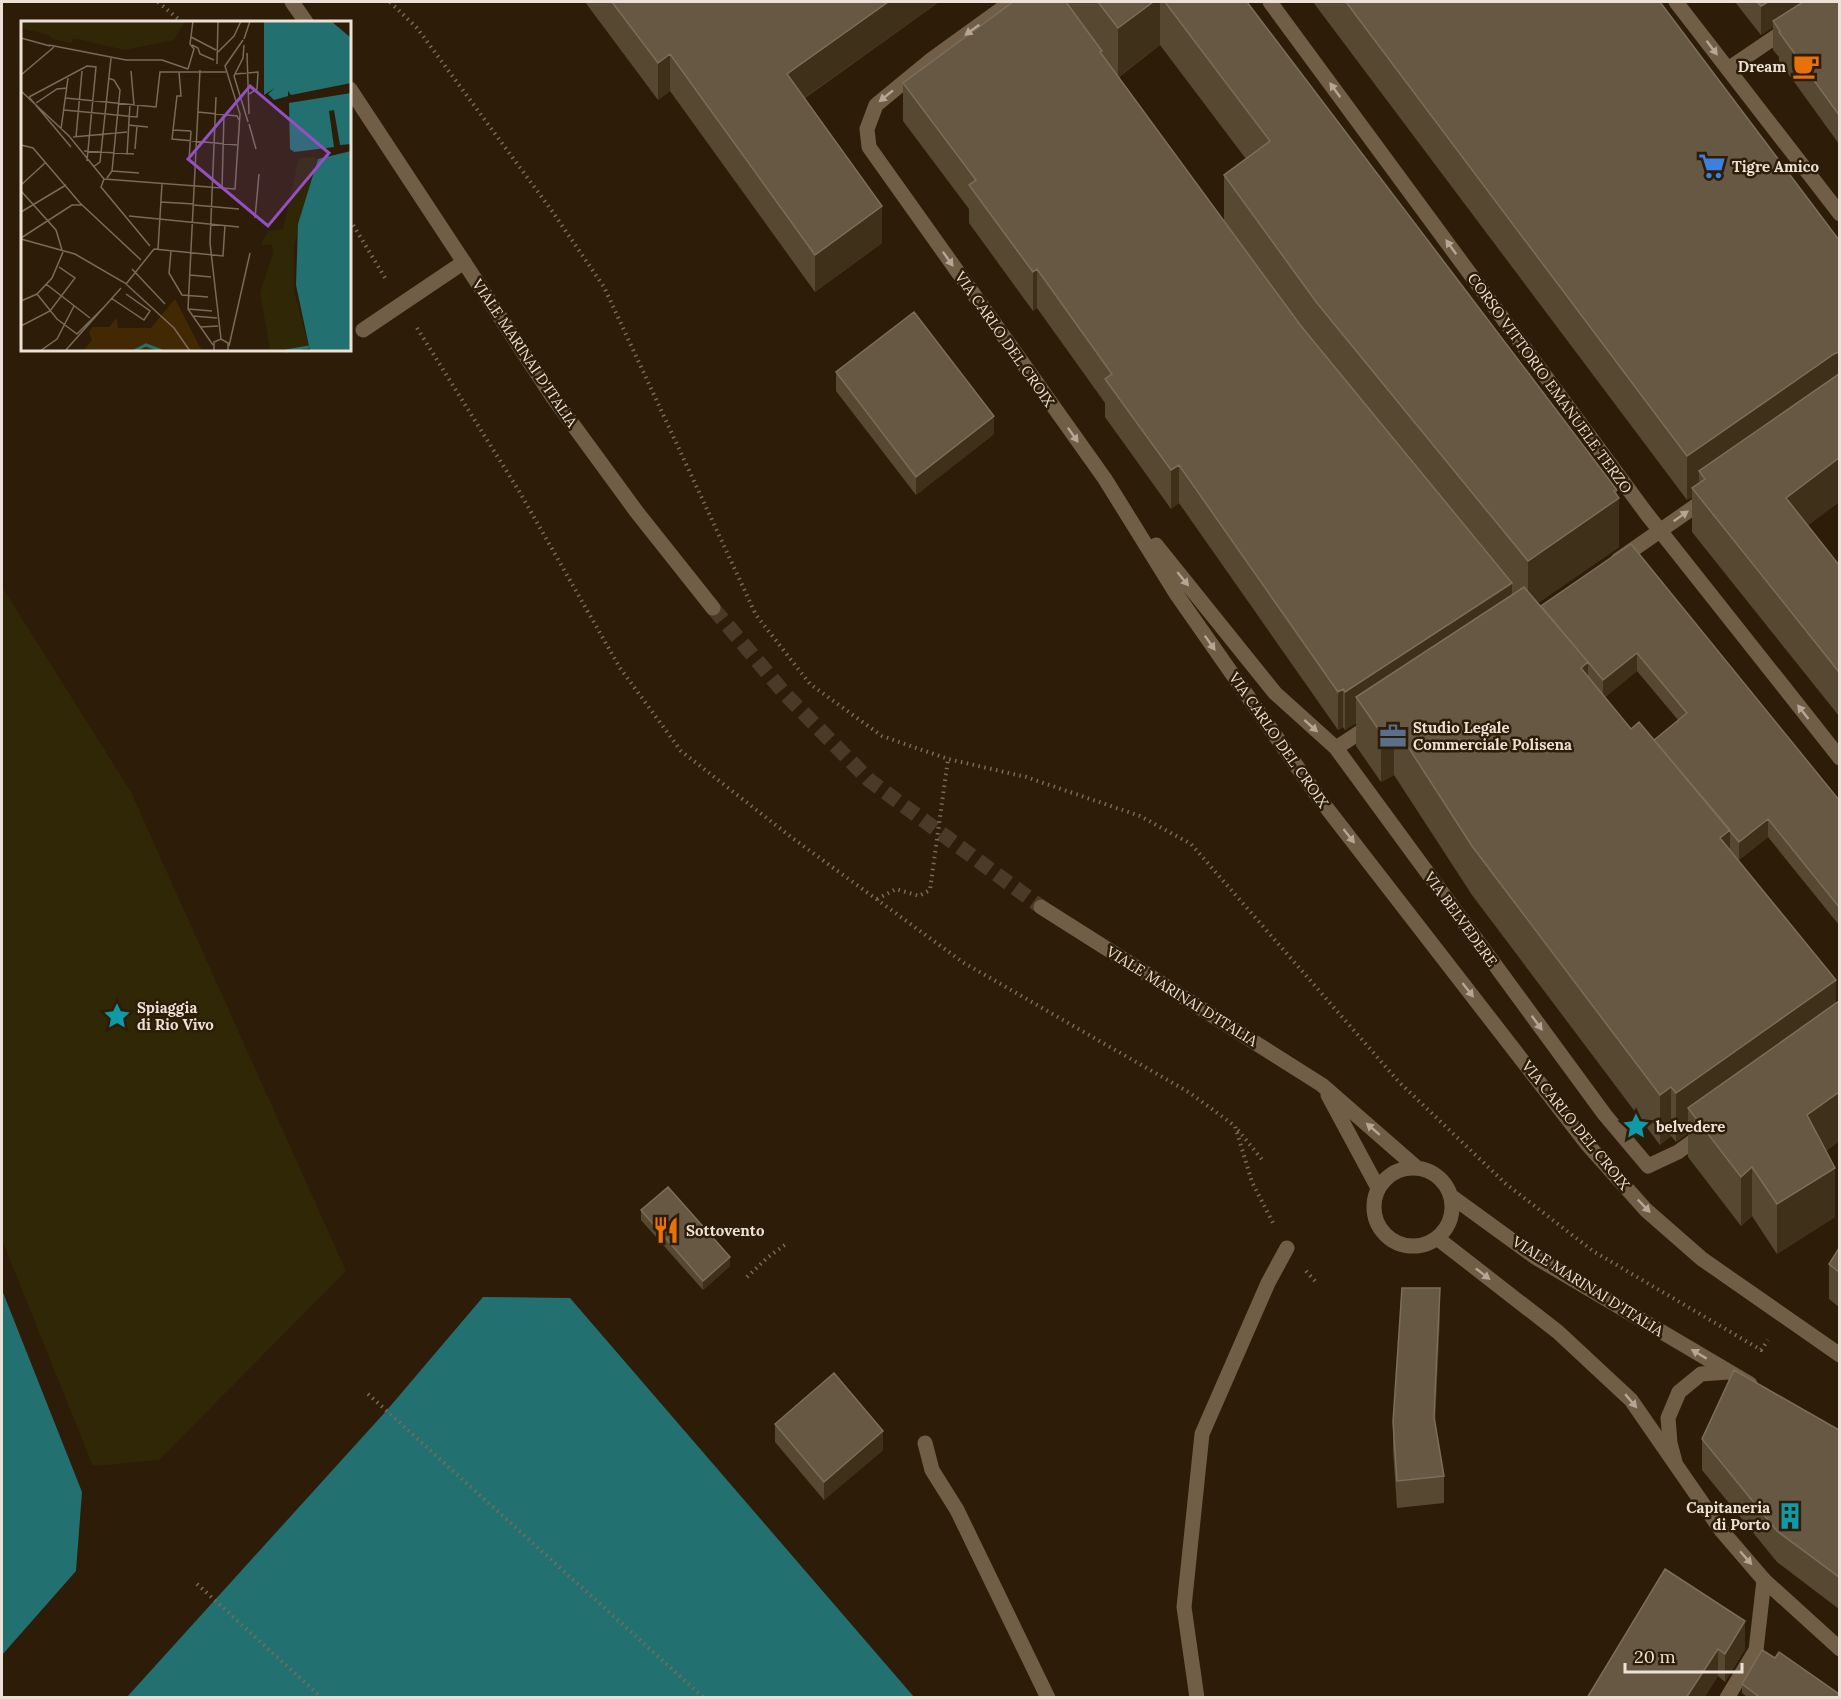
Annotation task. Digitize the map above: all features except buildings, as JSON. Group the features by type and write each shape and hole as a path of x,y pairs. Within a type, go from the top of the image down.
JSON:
{"street":[{"path":"292,2 305,21"},
{"name":"VIA CARLO DEL CROIX","path":"1011,2 932,59 876,105 867,129 869,147 1120,501 1177,595 1319,798 1587,1143 1646,1210 1702,1259 1839,1355"},
{"name":"CORSO VITTORIO EMANUELE TERZO","path":"1270,2 1659,531 1839,758"},
{"path":"1676,2 1839,214"},
{"path":"1728,69 1807,15"},
{"name":"VIALE MARINAI D'ITALIA","path":"351,91 552,396 636,511 713,608"},
{"path":"363,330 464,262"},
{"path":"1601,571 1716,491"},
{"name":"VIA BELVEDERE","path":"1120,501 1275,693 1336,748 1605,1115 1648,1166 1678,1152 1716,1125"},
{"path":"1336,748 1386,716"},
{"name":"VIALE MARINAI D'ITALIA","path":"1041,907 1322,1085 1417,1168 1439,1177 1447,1186 1451,1196 1535,1257 1758,1389"},
{"name":"VIALE MARINAI D'ITALIA","path":"1322,1085 1378,1188"},
{"path":"1417,1168 1395,1171 1385,1178 1378,1188 1373,1208 1374,1217 1385,1236 1404,1246 1415,1247 1437,1238 1445,1230 1450,1219 1453,1208 1451,1196"},
{"path":"1437,1238 1558,1332 1631,1400 1721,1530 1764,1580 1839,1649"},
{"path":"1197,1698 1184,1607 1202,1434 1268,1283 1287,1248"},
{"path":"1677,1468 1670,1443 1668,1418 1679,1392 1701,1374 1728,1372"},
{"path":"925,1443 932,1470 957,1510 1048,1698"},
{"path":"1727,1698 1756,1650 1764,1580"}],"path":[{"path":"158,2 181,21"},
{"path":"390,2 417,28 552,211 604,287 756,615 810,684 882,736 948,759 1026,777 1140,816 1191,844 1399,1082 1506,1184 1593,1251 1761,1350"},
{"path":"351,222 519,491 620,668 681,751 791,837 964,963 1190,1094 1235,1126 1264,1162"},
{"path":"877,899 896,889 919,896 930,890 948,759"},
{"path":"1235,1126 1252,1182 1287,1248 1315,1281"},
{"path":"747,1277 767,1258 786,1245"},
{"path":"368,1394 704,1698"},
{"path":"197,1584 322,1698"}],"sand":[{"name":"Spiaggia di Rio Vivo","path":"2,587 131,792 346,1271 159,1460 93,1466 2,1240"}],"water":[{"path":"2,1290 82,1492 76,1571 2,1655"},
{"path":"483,1297 570,1298 914,1697 127,1697 387,1410"}],"tunnel":[{"path":"713,608 786,695 869,780 1041,907"}],"place":[{"name":"Dream","path":"1806,66"},
{"name":"Tigre Amico","path":"1712,166"},
{"name":"Studio Legale Commerciale Polisena","path":"1393,736"},
{"name":"Spiaggia di Rio Vivo","path":"117,1016"},
{"name":"belvedere","path":"1636,1126"},
{"name":"Sottovento","path":"666,1230"},
{"name":"Capitaneria di Porto","path":"1790,1516"}]}
